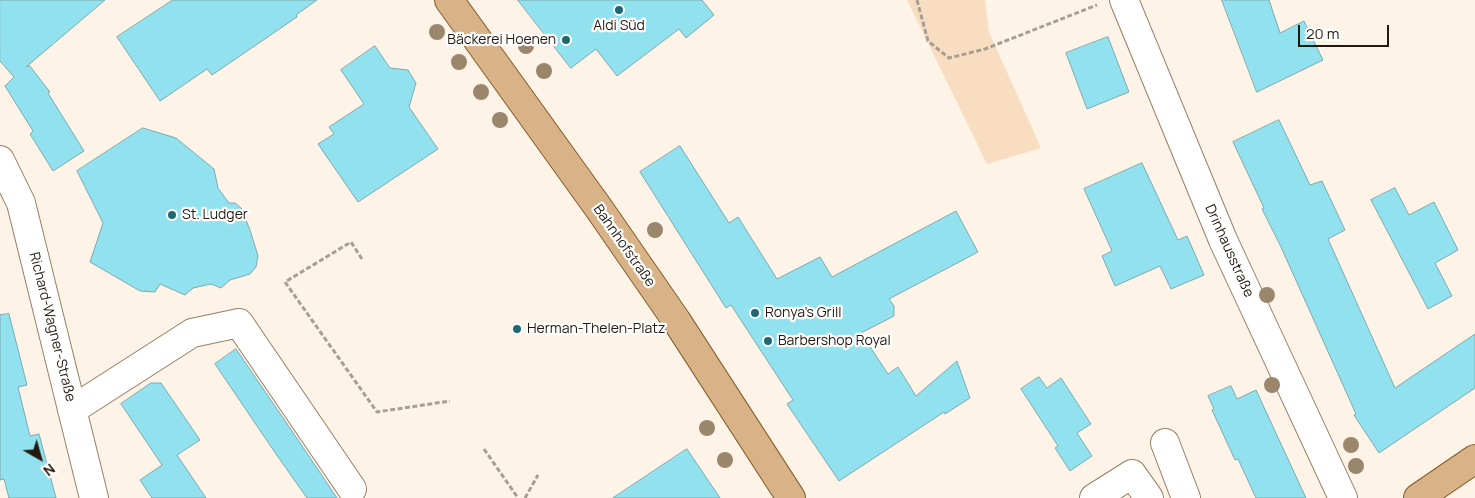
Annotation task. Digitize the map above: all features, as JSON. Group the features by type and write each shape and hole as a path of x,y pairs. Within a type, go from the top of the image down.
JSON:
{"main road":[{"name":"Bahnhofstraße","path":"449,0 600,210 676,320 791,498"},
{"path":"1418,498 1475,459"}],"street":[{"name":"Drinhausstraße","path":"1112,2 1343,498"},
{"name":"Richard-Wagner-Straße","path":"0,160 21,203 94,498"},
{"path":"72,410 192,333 239,323 352,489"},
{"path":"1166,443 1186,498"},
{"path":"1094,498 1132,474 1149,498"}],"path":[{"path":"917,0 928,41 949,58 985,49 1112,2"},
{"path":"362,259 351,242 285,282 377,412 450,401"},
{"path":"484,450 518,498"},
{"path":"525,498 538,475"}],"shaded area":[{"path":"907,0 985,0 989,32 1041,148 987,164"}],"building":[{"path":"0,0 105,0 26,67 29,65 50,92 48,93 84,151 53,171 30,134 33,131 5,86 14,77 0,61"},
{"path":"173,0 317,0 296,15 297,17 212,75 207,69 160,101 117,37"},
{"path":"518,0 702,0 714,15 686,38 679,29 617,76 596,49 571,68"},
{"path":"1222,0 1269,0 1280,33 1304,21 1323,60 1257,92"},
{"path":"1108,37 1129,92 1087,109 1066,53"},
{"path":"375,46 390,68 408,70 416,83 409,107 438,149 358,202 318,144 334,134 329,127 364,104 341,70"},
{"path":"1279,120 1310,185 1322,181 1345,230 1328,239 1395,388 1475,334 1475,388 1379,453 1354,415 1356,414 1233,142"},
{"name":"St. Ludger","path":"143,128 176,138 214,169 218,188 229,203 235,203 241,208 250,230 258,256 256,267 250,274 230,280 221,288 211,284 193,288 185,295 160,284 155,292 140,291 90,262 103,223 77,171"},
{"path":"680,146 729,223 738,217 777,279 820,257 832,277 956,211 978,252 889,299 894,306 894,316 861,333 888,374 898,367 916,396 957,361 970,398 945,414 944,412 839,481 787,404 793,400 731,305 726,308 640,172"},
{"path":"1142,163 1178,240 1187,236 1204,275 1171,289 1160,266 1115,286 1102,256 1112,251 1084,189"},
{"path":"1395,188 1409,215 1434,202 1458,250 1435,263 1452,296 1428,309 1371,200"},
{"path":"9,314 27,385 18,387 30,436 39,434 56,498 9,498 4,479 0,480 0,315"},
{"path":"236,349 337,498 307,498 276,454 215,364"},
{"path":"1039,377 1047,388 1061,378 1091,424 1077,433 1092,456 1070,471 1055,448 1058,446 1021,389"},
{"path":"151,383 161,383 200,440 177,455 206,498 152,498 140,480 162,465 121,404"},
{"path":"1231,386 1237,399 1256,390 1306,498 1256,498 1238,459 1235,460 1212,410 1214,409 1208,396"},
{"path":"687,449 720,498 613,498"}],"place":[{"name":"Aldi Süd","path":"619,10"},
{"name":"Bäckerei Hoenen","path":"566,40"},
{"name":"St. Ludger","path":"172,215"},
{"name":"Ronya’s Grill","path":"755,313"},
{"name":"Herman-Thelen-Platz","path":"517,329"},
{"name":"Barbershop Royal","path":"768,341"}]}
